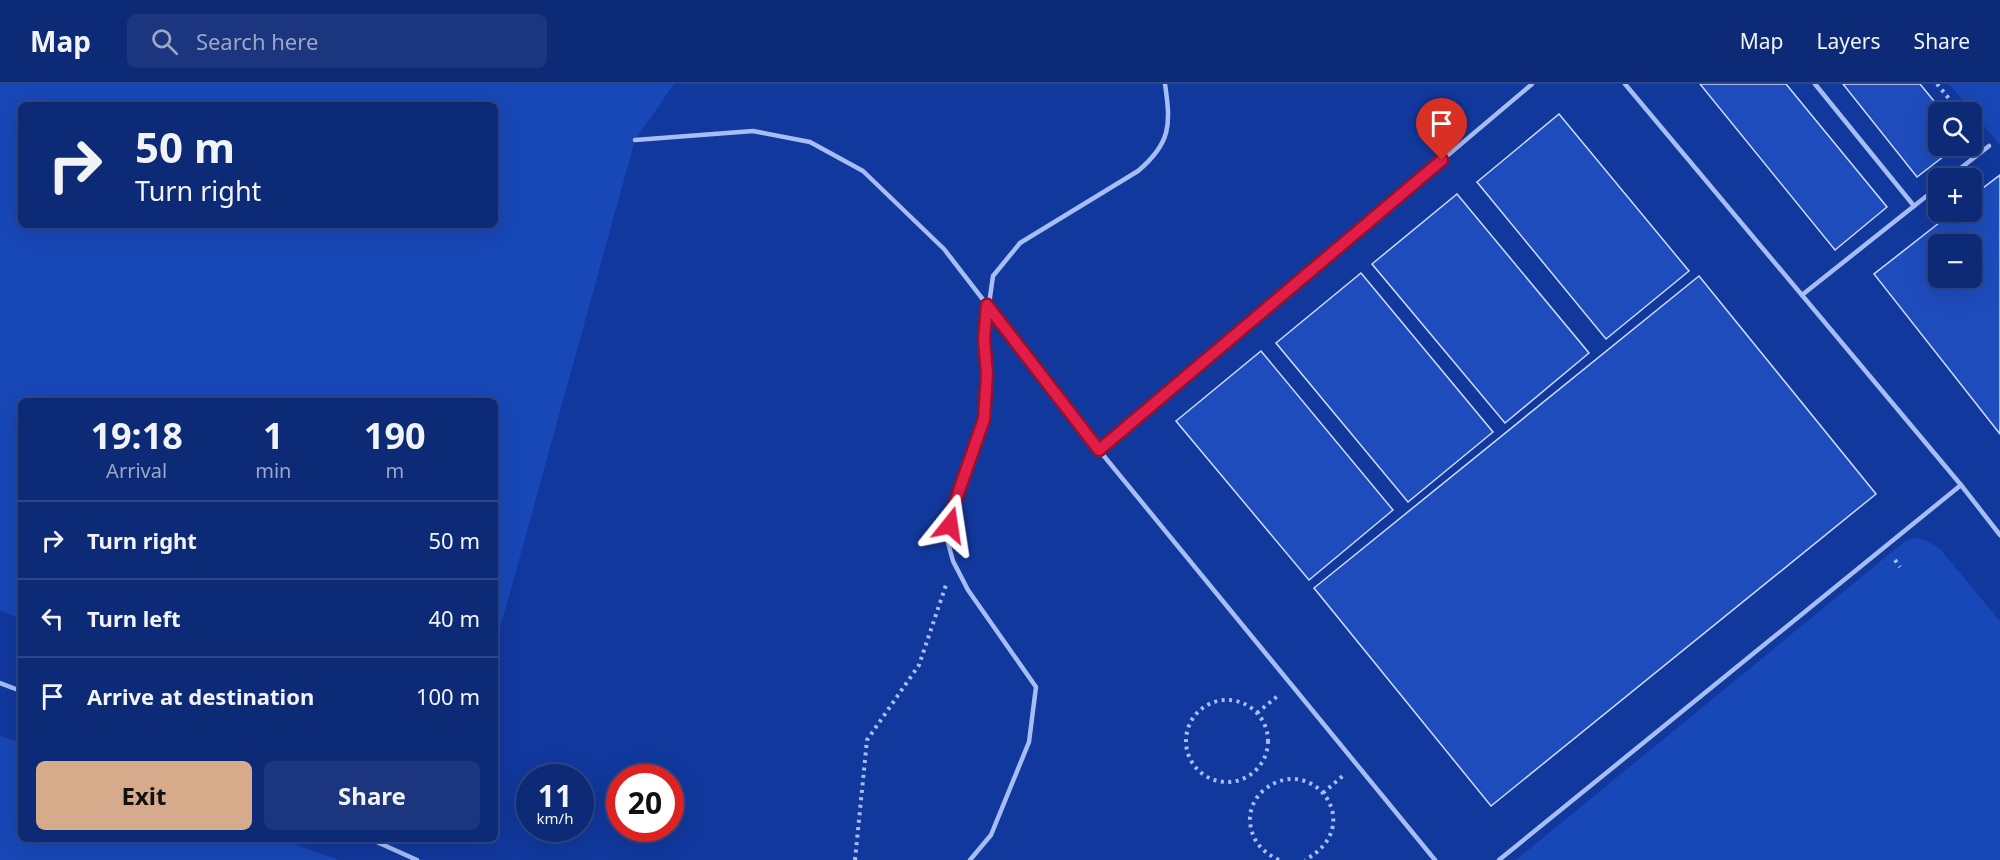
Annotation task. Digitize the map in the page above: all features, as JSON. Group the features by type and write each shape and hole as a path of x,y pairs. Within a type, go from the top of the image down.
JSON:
{"lane":[{"path":"970,860 991,835 1029,742 1036,687 968,590 953,561 947,539 952,511 984,419 987,374 984,339 987,305 993,276 1020,243 1138,171 1153,159 1163,141 1170,115 1165,84"},
{"path":"1099,450 1532,84"},
{"path":"1625,84 1961,485 2000,535"},
{"path":"1815,84 1914,206"},
{"path":"635,140 753,131 810,142 863,171 944,249 1099,450 1435,860"},
{"path":"1961,168 1989,146"},
{"path":"1802,295 1928,195"},
{"path":"1499,860 1961,485"},
{"path":"0,683 18,690"},
{"path":"377,842 417,860"}],"path":[{"path":"1937,84 1952,102"},
{"path":"855,860 867,740 919,665 953,561"},
{"path":"1257,713 1291,684"},
{"path":"1231,699 1245,703 1257,713 1264,722 1268,735 1268,750 1262,763 1253,774 1227,783 1212,780 1201,774 1192,764 1185,744 1188,725 1195,713 1205,705 1218,700 1231,699"},
{"path":"1323,793 1356,764"},
{"path":"1279,860 1266,853 1257,843 1251,831 1250,818 1253,804 1260,793 1270,785 1283,780 1296,779 1309,783 1323,793 1333,815 1333,829 1327,843 1318,853 1305,860"}],"shaded area":[{"path":"0,84 674,84 635,140 498,636 498,398 18,398 18,618 0,610"},
{"path":"1949,84 2000,84 2000,145 1982,123 1982,102 1964,102"},
{"path":"1913,538 1926,540 1940,549 2000,621 2000,860 1516,860 1904,542"},
{"path":"0,736 18,742 18,842 288,842 339,860 0,860"}],"building":[{"path":"1700,84 1786,84 1887,207 1835,250"},
{"path":"1843,84 1920,84 1935,102 1928,102 1928,156 1944,156 1917,177"},
{"path":"1559,114 1689,271 1606,339 1477,182"},
{"path":"2000,175 2000,434 1874,274 1940,222 1982,222 1982,189"},
{"path":"1457,194 1589,353 1505,423 1372,264"},
{"path":"1361,273 1493,432 1408,502 1276,343"},
{"path":"1699,276 1876,494 1491,806 1314,588"},
{"path":"1261,351 1393,510 1309,580 1176,421"}],"route":[{"path":"950,525 952,511 984,419 987,374 984,339 987,305 1099,450 1442,160"}]}
